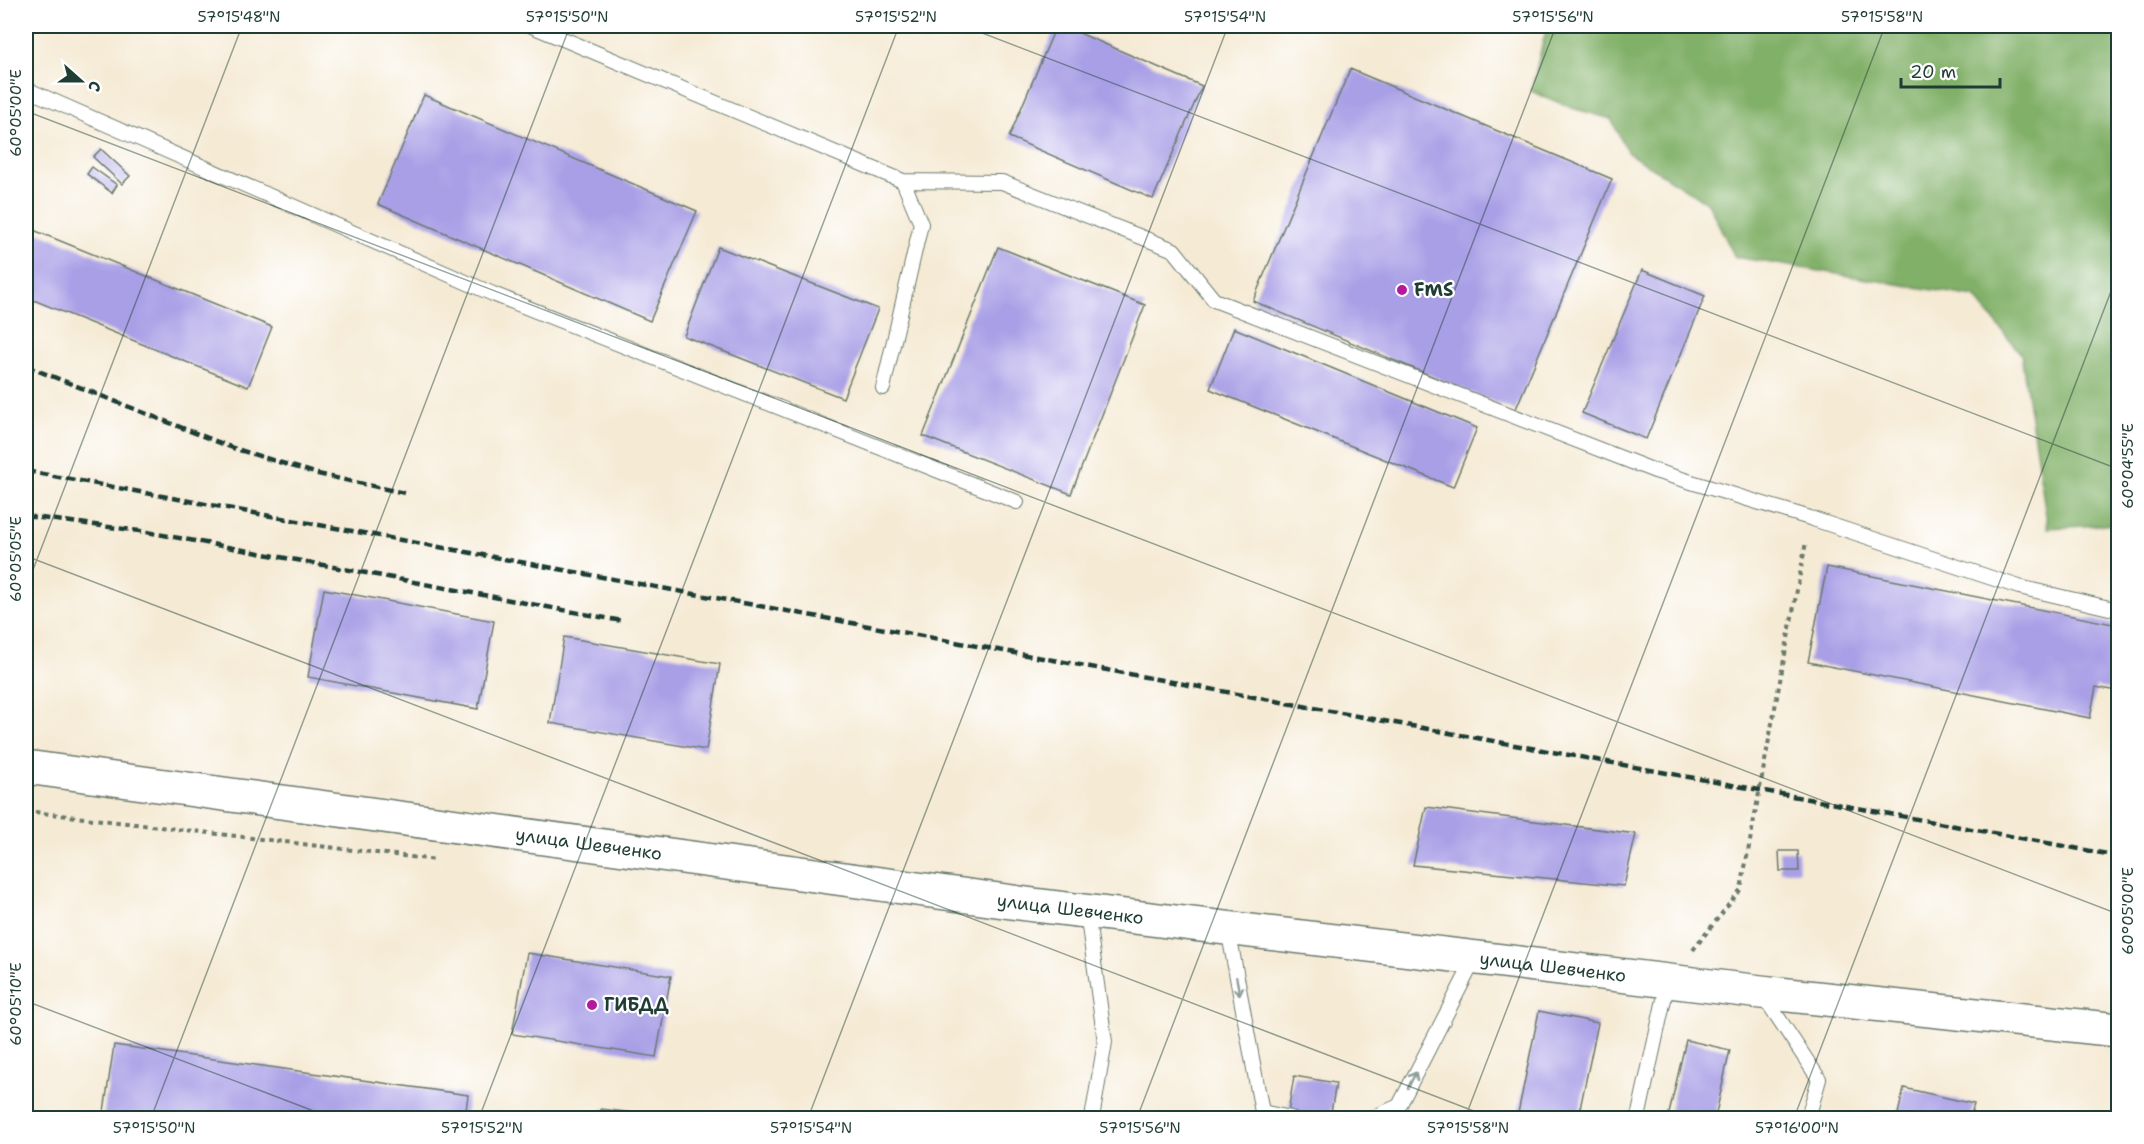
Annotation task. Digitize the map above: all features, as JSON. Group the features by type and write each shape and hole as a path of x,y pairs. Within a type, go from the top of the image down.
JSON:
{"street":[{"name":"улица Шевченко","path":"26,767 1087,912 1761,992 2118,1030"}],"lane":[{"path":"532,26 903,181 1002,182 1174,250 1214,300 1655,471 1810,518 2019,587 2118,610"},
{"path":"26,89 493,294 1017,502"},
{"path":"883,388 921,224 903,181"},
{"path":"1087,912 1105,1042 1092,1119"},
{"path":"1228,929 1262,1112 1291,1119"},
{"path":"1372,1119 1399,1106 1475,958"},
{"path":"1638,1119 1668,981"},
{"path":"1761,992 1819,1079 1808,1119"}],"path":[{"path":"1668,981 1741,889 1810,518"},
{"path":"26,812 447,861"}],"green space":[{"path":"1547,26 2118,26 2118,524 2048,528 2021,354 1975,297 1735,257 1708,203 1628,153 1611,119 1572,108 1531,91"}],"building":[{"path":"1056,26 1063,26 1202,86 1153,199 1009,137"},
{"path":"1350,69 1612,179 1515,411 1253,301"},
{"path":"424,95 697,211 650,321 378,204"},
{"path":"101,149 130,176 122,184 93,157"},
{"path":"92,167 117,185 112,193 87,174"},
{"path":"26,227 272,327 248,387 26,297"},
{"path":"718,247 878,309 843,398 684,336"},
{"path":"998,247 1145,305 1071,494 923,436"},
{"path":"1642,270 1705,296 1646,439 1582,413"},
{"path":"1234,328 1477,428 1453,487 1210,389"},
{"path":"1827,567 2118,625 2118,691 2096,687 2090,718 1808,662"},
{"path":"324,589 494,621 478,709 308,677"},
{"path":"564,637 720,664 706,750 550,723"},
{"path":"1426,807 1636,834 1624,886 1413,865"},
{"path":"1779,851 1798,851 1799,871 1780,871"},
{"name":"ГИБДД","path":"527,953 671,976 656,1057 512,1034"},
{"path":"1539,1011 1598,1023 1578,1118 1517,1118"},
{"path":"1686,1040 1730,1050 1715,1118 1668,1118"},
{"path":"114,1045 468,1095 465,1118 103,1118"},
{"path":"1294,1076 1336,1083 1330,1118 1287,1118"},
{"path":"1904,1088 1974,1104 1970,1118 1897,1118"},
{"path":"601,1109 668,1117 668,1118 600,1118"}],"railway":[{"path":"26,366 233,448 318,474 409,494"},
{"path":"26,471 2118,856"},
{"path":"26,516 147,532 622,621"}],"place":[{"name":"FMS","path":"1402,290"},
{"name":"ГИБДД","path":"592,1005"}]}
